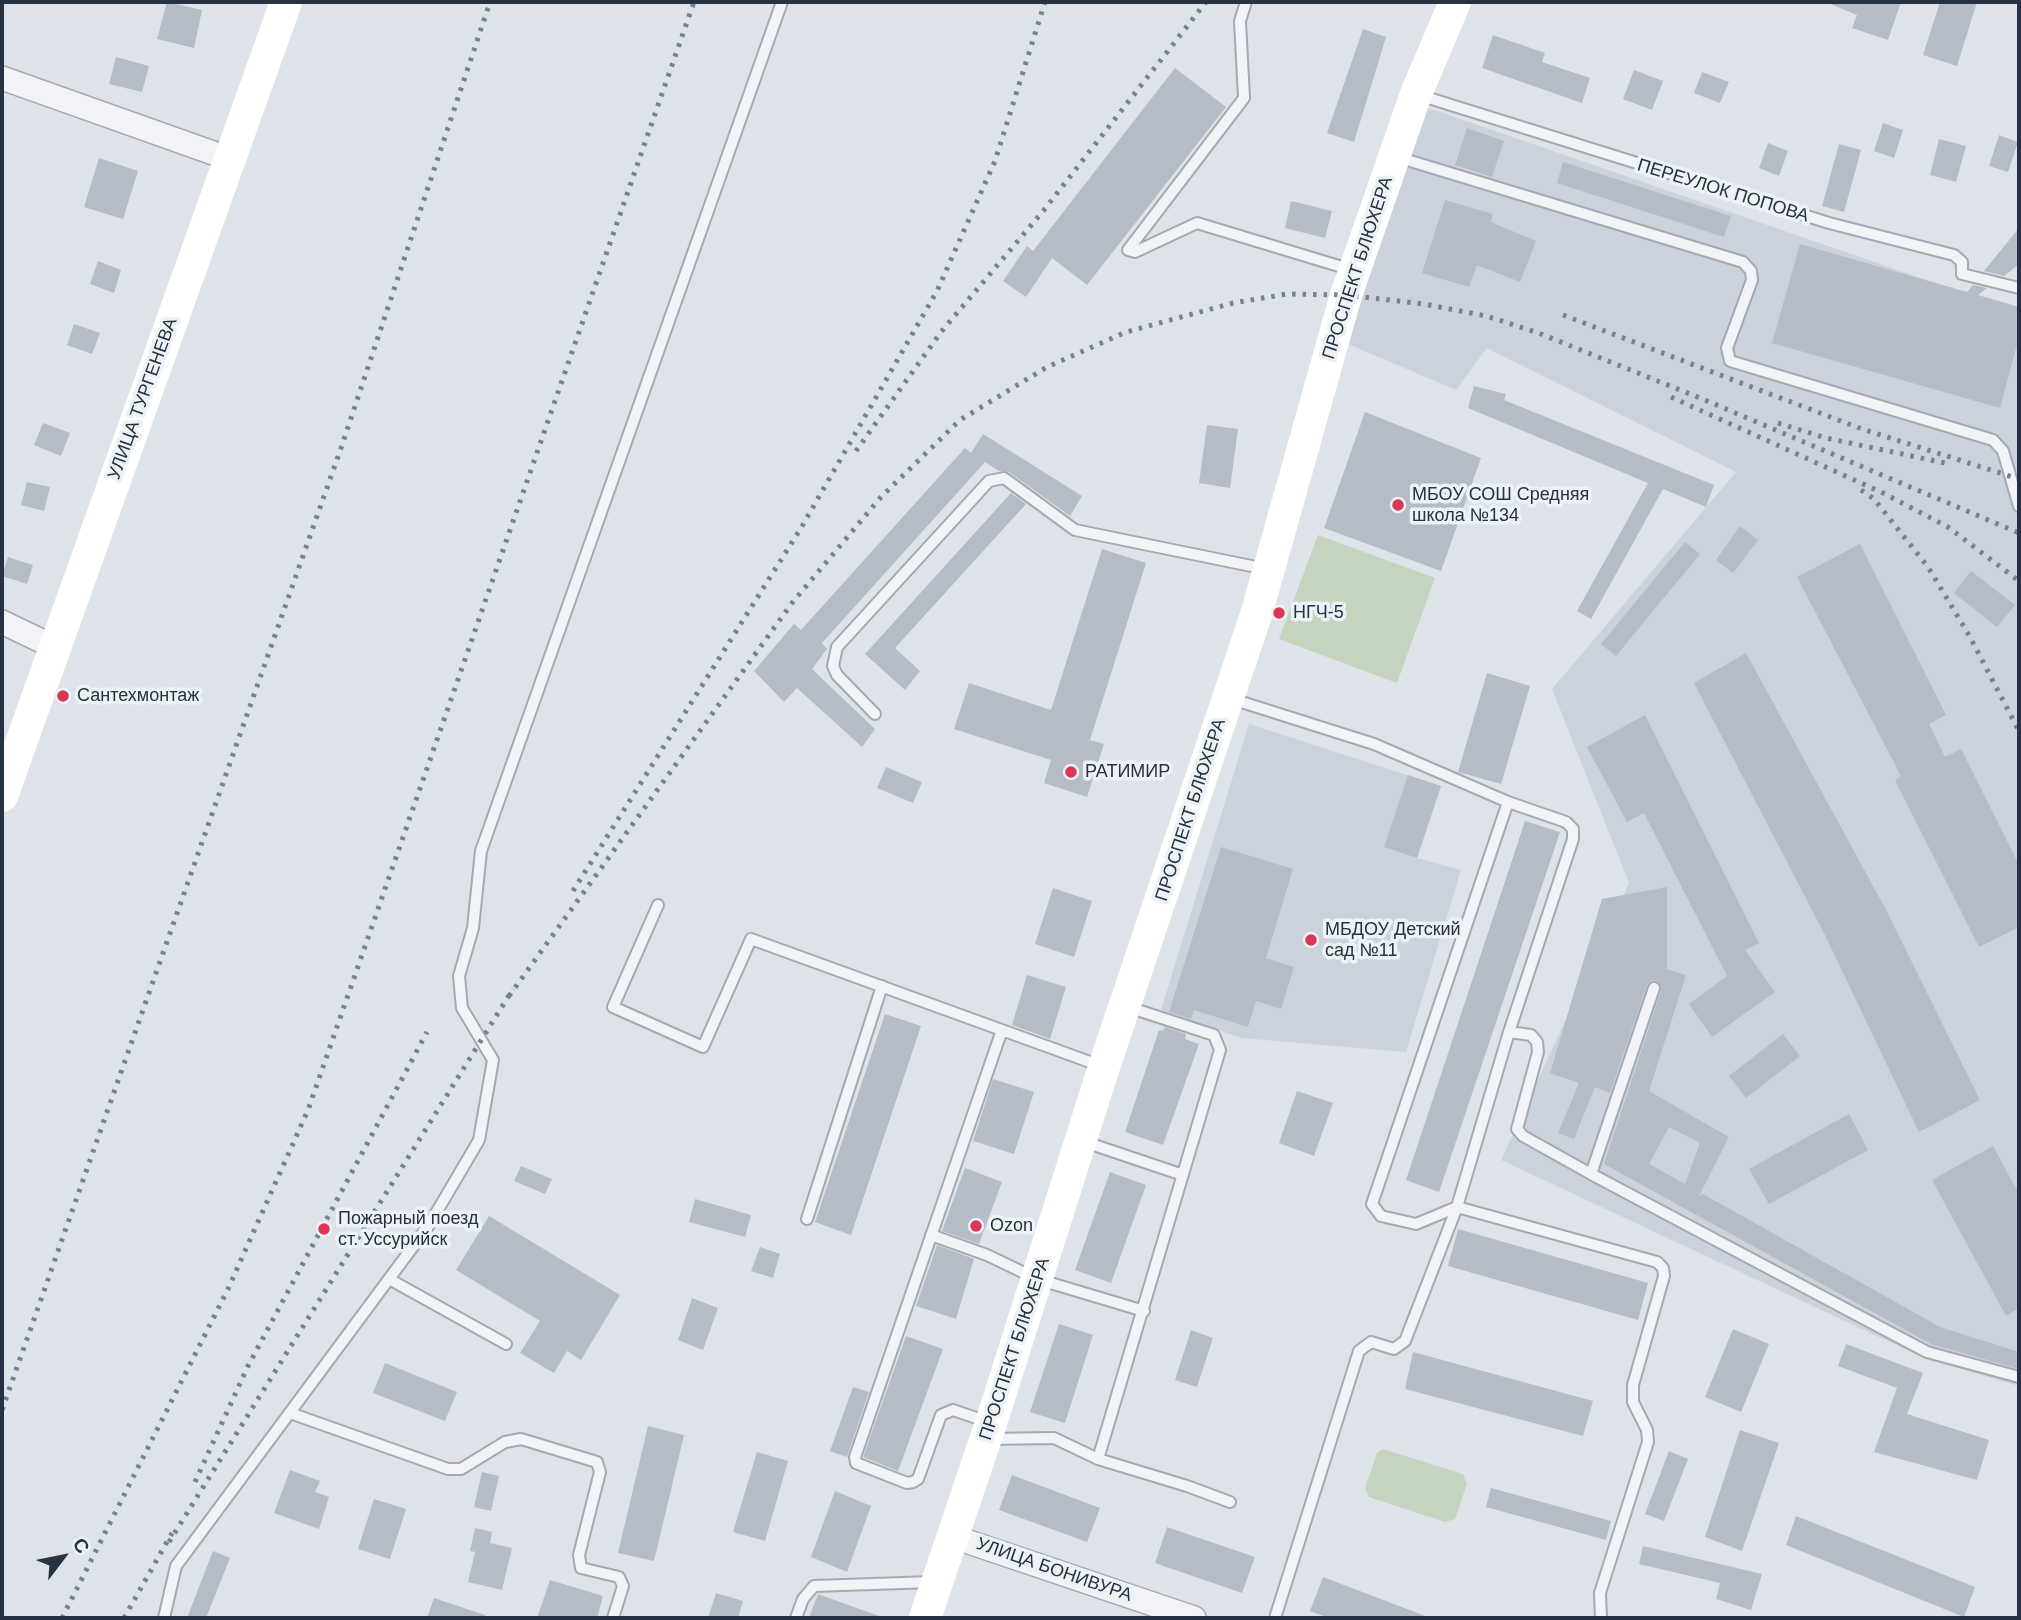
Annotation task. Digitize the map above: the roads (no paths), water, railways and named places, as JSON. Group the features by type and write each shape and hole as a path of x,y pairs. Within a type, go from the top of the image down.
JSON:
{"street":[{"name":"УЛИЦА ТУРГЕНЕВА","path":"2,796 286,2"},
{"name":"ПРОСПЕКТ БЛЮХЕРА","path":"925,1618 989,1431 1104,1067 1228,698 1355,271 1416,94 1455,2"},
{"path":"2,78 230,159"},
{"path":"2,622 54,647"},
{"name":"УЛИЦА БОНИВУРА","path":"954,1536 1185,1617"}],"lane":[{"path":"164,1618 176,1566 429,1225 479,1139 493,1060 462,1008 459,976 473,928 481,851 782,2"},
{"path":"1246,2 1240,21 1244,98 1128,250 1135,252 1197,223 1355,271"},
{"name":"ПЕРЕУЛОК ПОПОВА","path":"1416,94 1803,216 1954,255 1962,262 1962,274 2019,288"},
{"path":"1395,156 1743,262 1751,271 1752,279 1727,348 1730,361 1993,440 2003,451 2019,506"},
{"path":"876,714 837,675 833,666 837,647 989,481 1004,478 1075,530 1268,570"},
{"path":"1228,698 1374,744 1508,802 1566,822 1573,829 1573,839 1509,1032 1457,1208 1405,1341 1394,1349 1371,1342 1359,1351 1275,1618"},
{"path":"1508,802 1372,1204 1381,1216 1416,1224 1457,1208 1657,1262 1663,1268 1664,1276 1633,1385 1633,1402 1647,1430 1648,1442 1600,1593 1601,1618"},
{"path":"658,905 612,1007 703,1047 751,939 1104,1067"},
{"path":"807,1219 881,986"},
{"path":"1591,1174 1654,988"},
{"path":"1098,1459 1220,1050 1219,1041 1214,1035 1126,1006"},
{"path":"1002,1030 856,1457 856,1464 907,1483 913,1482 918,1479 941,1415 953,1410 989,1431 1054,1438 1098,1459 1230,1502"},
{"path":"1509,1032 1531,1035 1537,1042 1538,1052 1517,1129 1523,1136 1927,1352 2019,1377"},
{"path":"1082,1141 1183,1175"},
{"path":"931,1235 987,1255 1037,1279 1144,1311"},
{"path":"389,1279 506,1344"},
{"path":"290,1413 448,1469 461,1469 505,1442 521,1439 597,1462 600,1472 579,1555 581,1568 619,1577 623,1586 613,1618"},
{"path":"796,1618 803,1599 814,1586 938,1582"}],"railway":[{"path":"2,1410 341,448 490,2"},
{"path":"62,1618 228,1289 308,1110 694,2"},
{"path":"573,891 801,528 937,291 995,161 1045,2"},
{"path":"856,451 941,332 1044,210 1206,2"},
{"path":"509,996 792,603 881,497 960,420 1047,367 1126,332 1233,303 1287,294 1346,295 1424,304 1486,316 1536,332 1700,398 2019,533"},
{"path":"1563,315 1862,429 2019,479"},
{"path":"1671,397 1883,493 1948,527 2019,581"},
{"path":"1778,423 1826,438 1945,463"},
{"path":"1861,490 1874,499 1928,567 1970,637 2019,731"},
{"path":"169,1542 513,989"},
{"path":"195,1482 248,1366 427,1032"},
{"path":"124,1618 172,1533"}],"place":[{"name":"МБОУ СОШ Средняя школа №134","path":"1398,505"},
{"name":"НГЧ-5","path":"1279,613"},
{"name":"Сантехмонтаж","path":"63,696"},
{"name":"РАТИМИР","path":"1071,772"},
{"name":"МБДОУ Детский сад №11","path":"1311,940"},
{"name":"Ozon","path":"976,1226"},
{"name":"Пожарный поезд ст. Уссурийск","path":"324,1229"}]}
